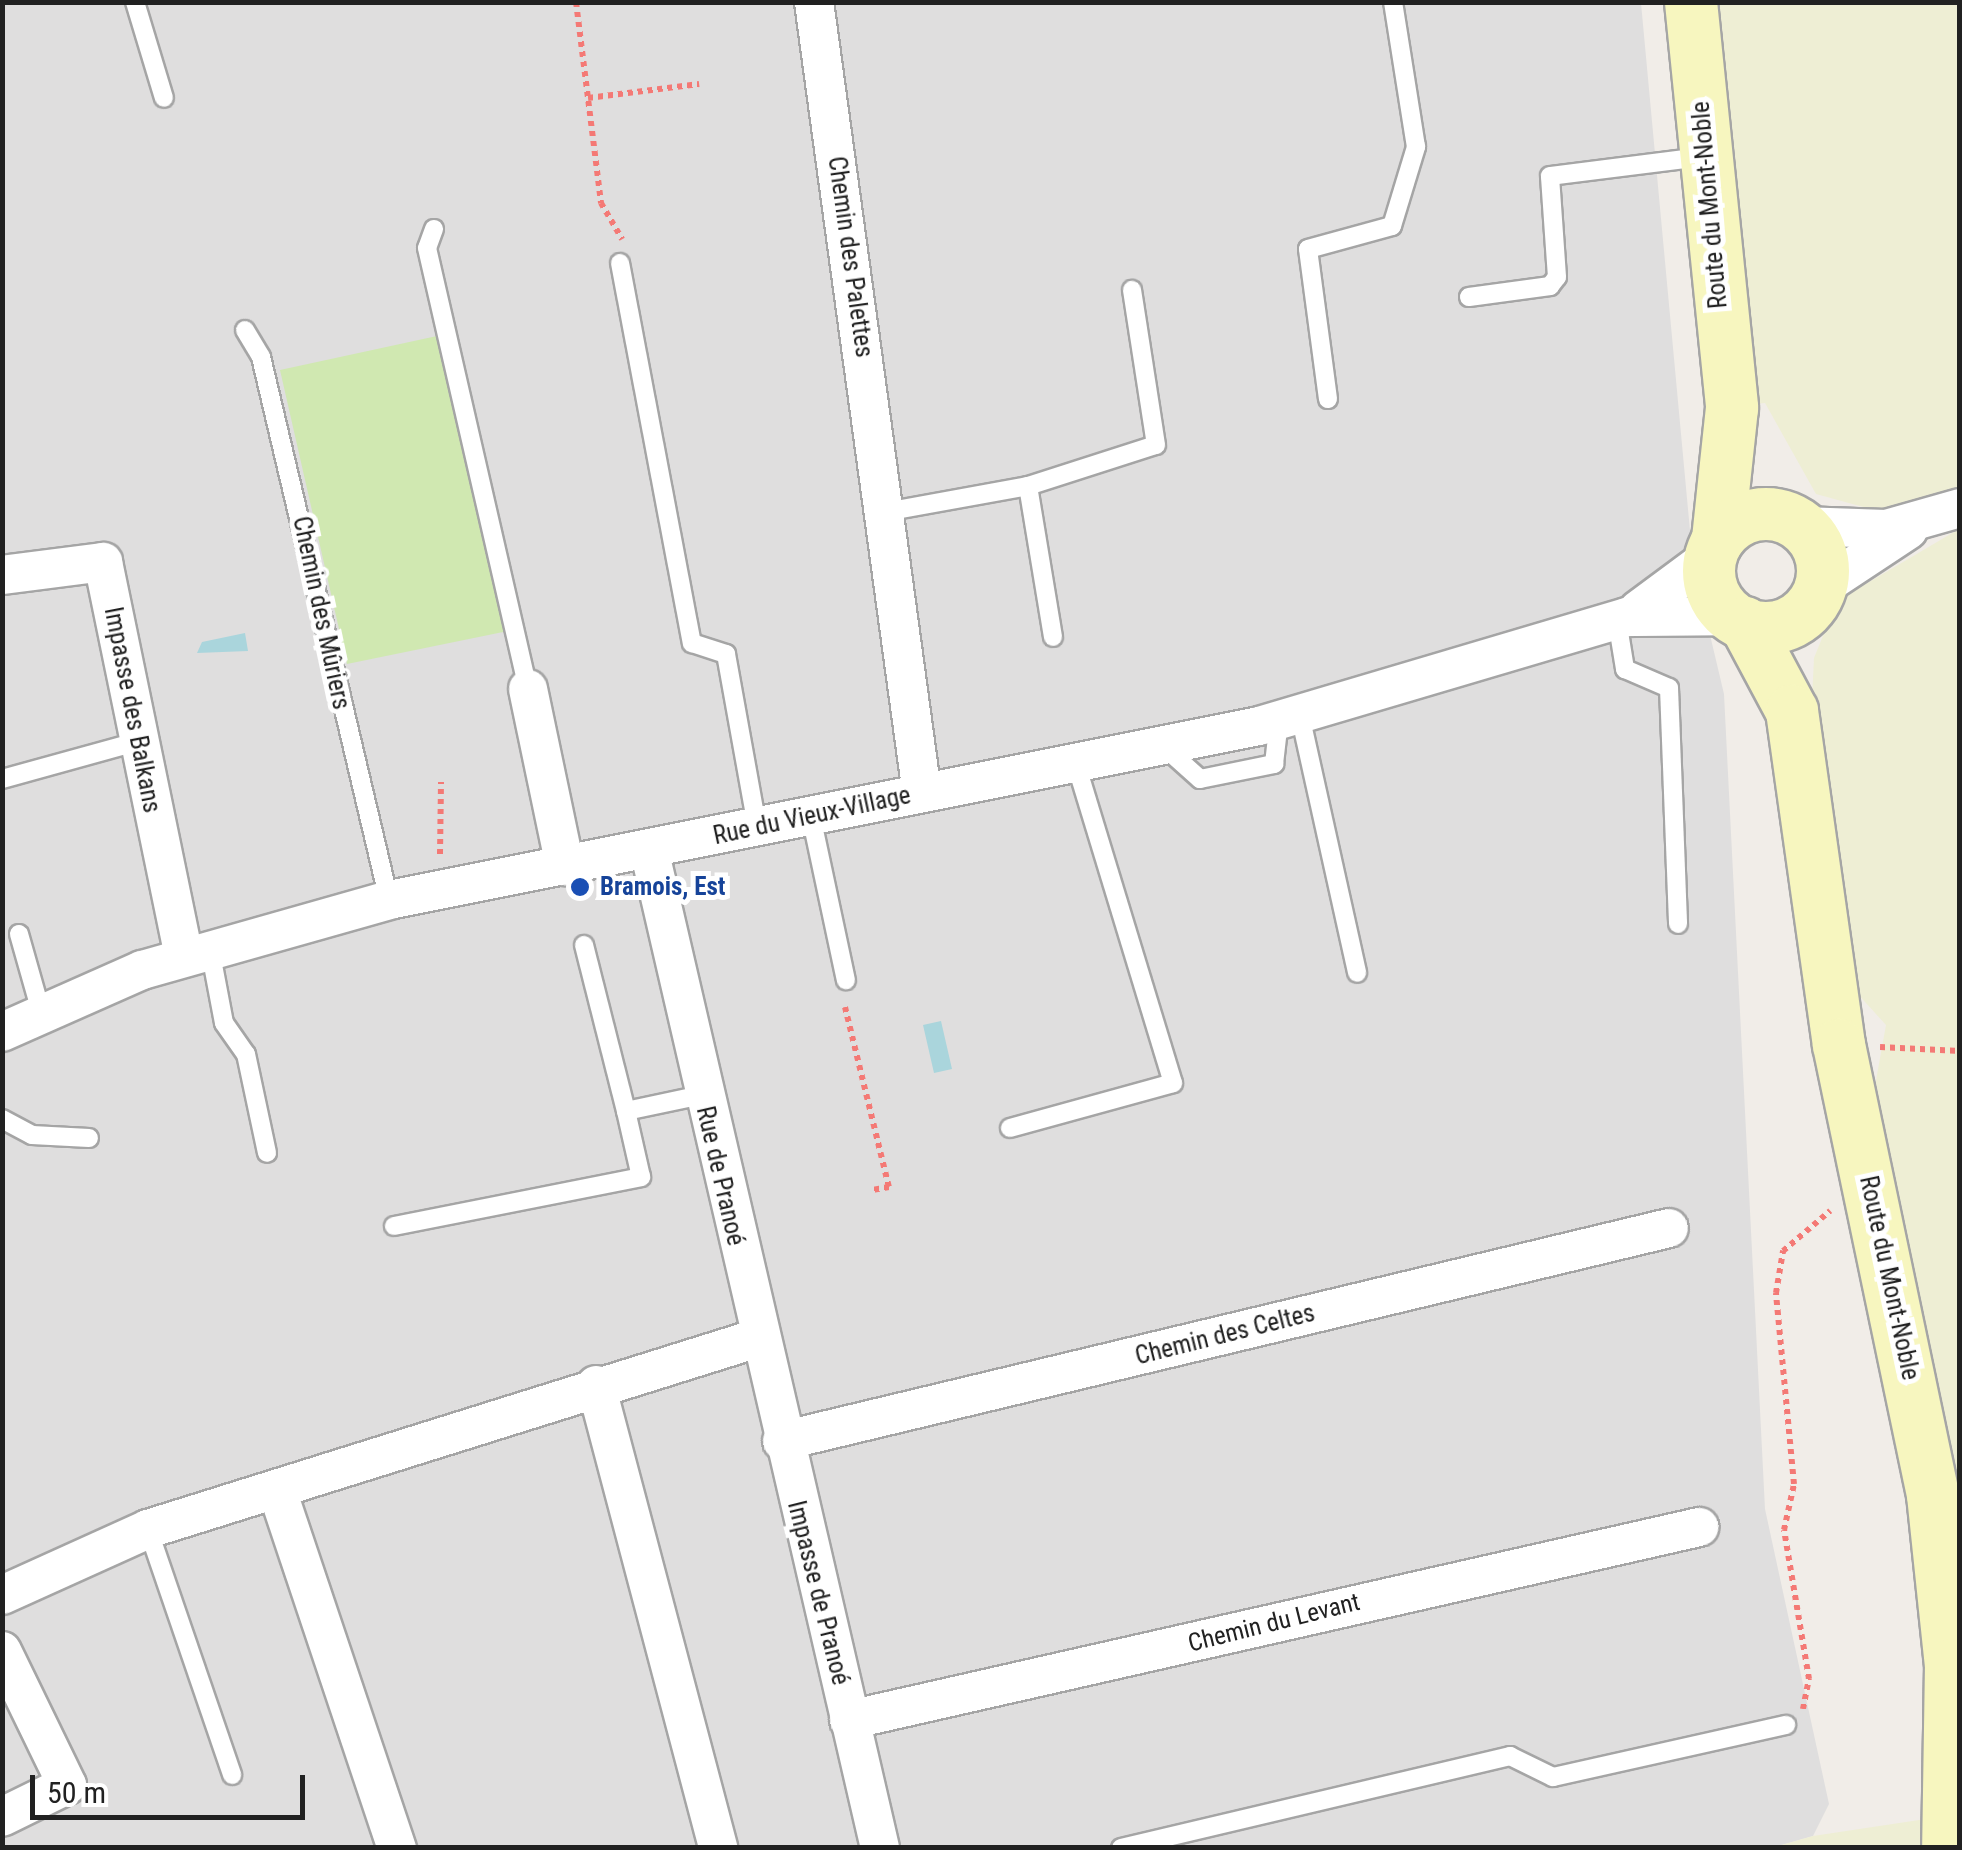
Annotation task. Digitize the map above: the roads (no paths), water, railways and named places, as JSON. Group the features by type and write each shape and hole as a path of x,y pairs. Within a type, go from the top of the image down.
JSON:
{"street":[{"name":"Chemin des Palettes","path":"814,2 922,793"},
{"name":"Route du Mont-Noble","path":"1691,2 1732,408 1715,548"},
{"name":"Route du Mont-Noble","path":"1732,408 1797,524"},
{"path":"1914,525 1797,524 1752,516 1715,548 1712,589 1738,620 1786,624 1814,598 1914,525 1960,508"},
{"path":"1797,524 1820,552 1814,598"},
{"name":"Rue du Vieux-Village","path":"1622,619 1715,548"},
{"name":"Impasse des Balkans","path":"2,575 103,562 136,742 197,953"},
{"name":"Route du Mont-Noble","path":"1814,598 1792,711 1839,1045 1946,1597 1954,1746 1948,1848"},
{"name":"Rue du Vieux-Village","path":"2,1032 41,1012 197,953 388,900 1290,718 1622,619 1738,620"},
{"name":"Route du Mont-Noble","path":"1738,620 1792,711"},
{"path":"528,689 564,866"},
{"name":"Rue de Pranoé","path":"648,849 758,1338"},
{"name":"Chemin des Celtes","path":"782,1442 1669,1228"},
{"path":"2,1595 148,1530 596,1385 758,1338"},
{"name":"Impasse de Pranoé","path":"758,1338 880,1848"},
{"path":"596,1385 718,1848"},
{"path":"277,1490 397,1848"},
{"name":"Chemin du Levant","path":"849,1720 1699,1527"},
{"path":"2,1651 67,1785 2,1817"}],"lane":[{"path":"135,2 164,98"},
{"path":"1328,399 1308,248 1392,226 1416,147 1393,2"},
{"path":"1469,296 1550,286 1557,277 1550,176 1706,156"},
{"path":"434,230 427,248 528,689"},
{"path":"620,263 692,642 726,654 757,827"},
{"path":"885,512 1028,486 1156,445 1132,290"},
{"name":"Chemin des Mûriers","path":"245,330 261,357 388,900"},
{"path":"1028,486 1053,637"},
{"path":"1622,619 1625,670 1669,688 1678,924"},
{"path":"1290,718 1357,974"},
{"path":"2,778 136,742"},
{"path":"1010,1128 1174,1083 1076,764"},
{"path":"810,816 842,988"},
{"path":"20,934 41,1012"},
{"path":"394,1226 642,1177 584,945"},
{"path":"197,953 267,1153"},
{"path":"626,1110 702,1095"},
{"path":"2,1119 32,1136 89,1138"},
{"path":"148,1530 232,1775"},
{"path":"1121,1848 1510,1756 1553,1777 1786,1724"}],"water":[{"path":"245,633 248,651 197,653 202,642"},
{"path":"941,1021 952,1069 934,1073 923,1025"}],"place":[{"name":"Bramois, Est","path":"580,887"}]}
